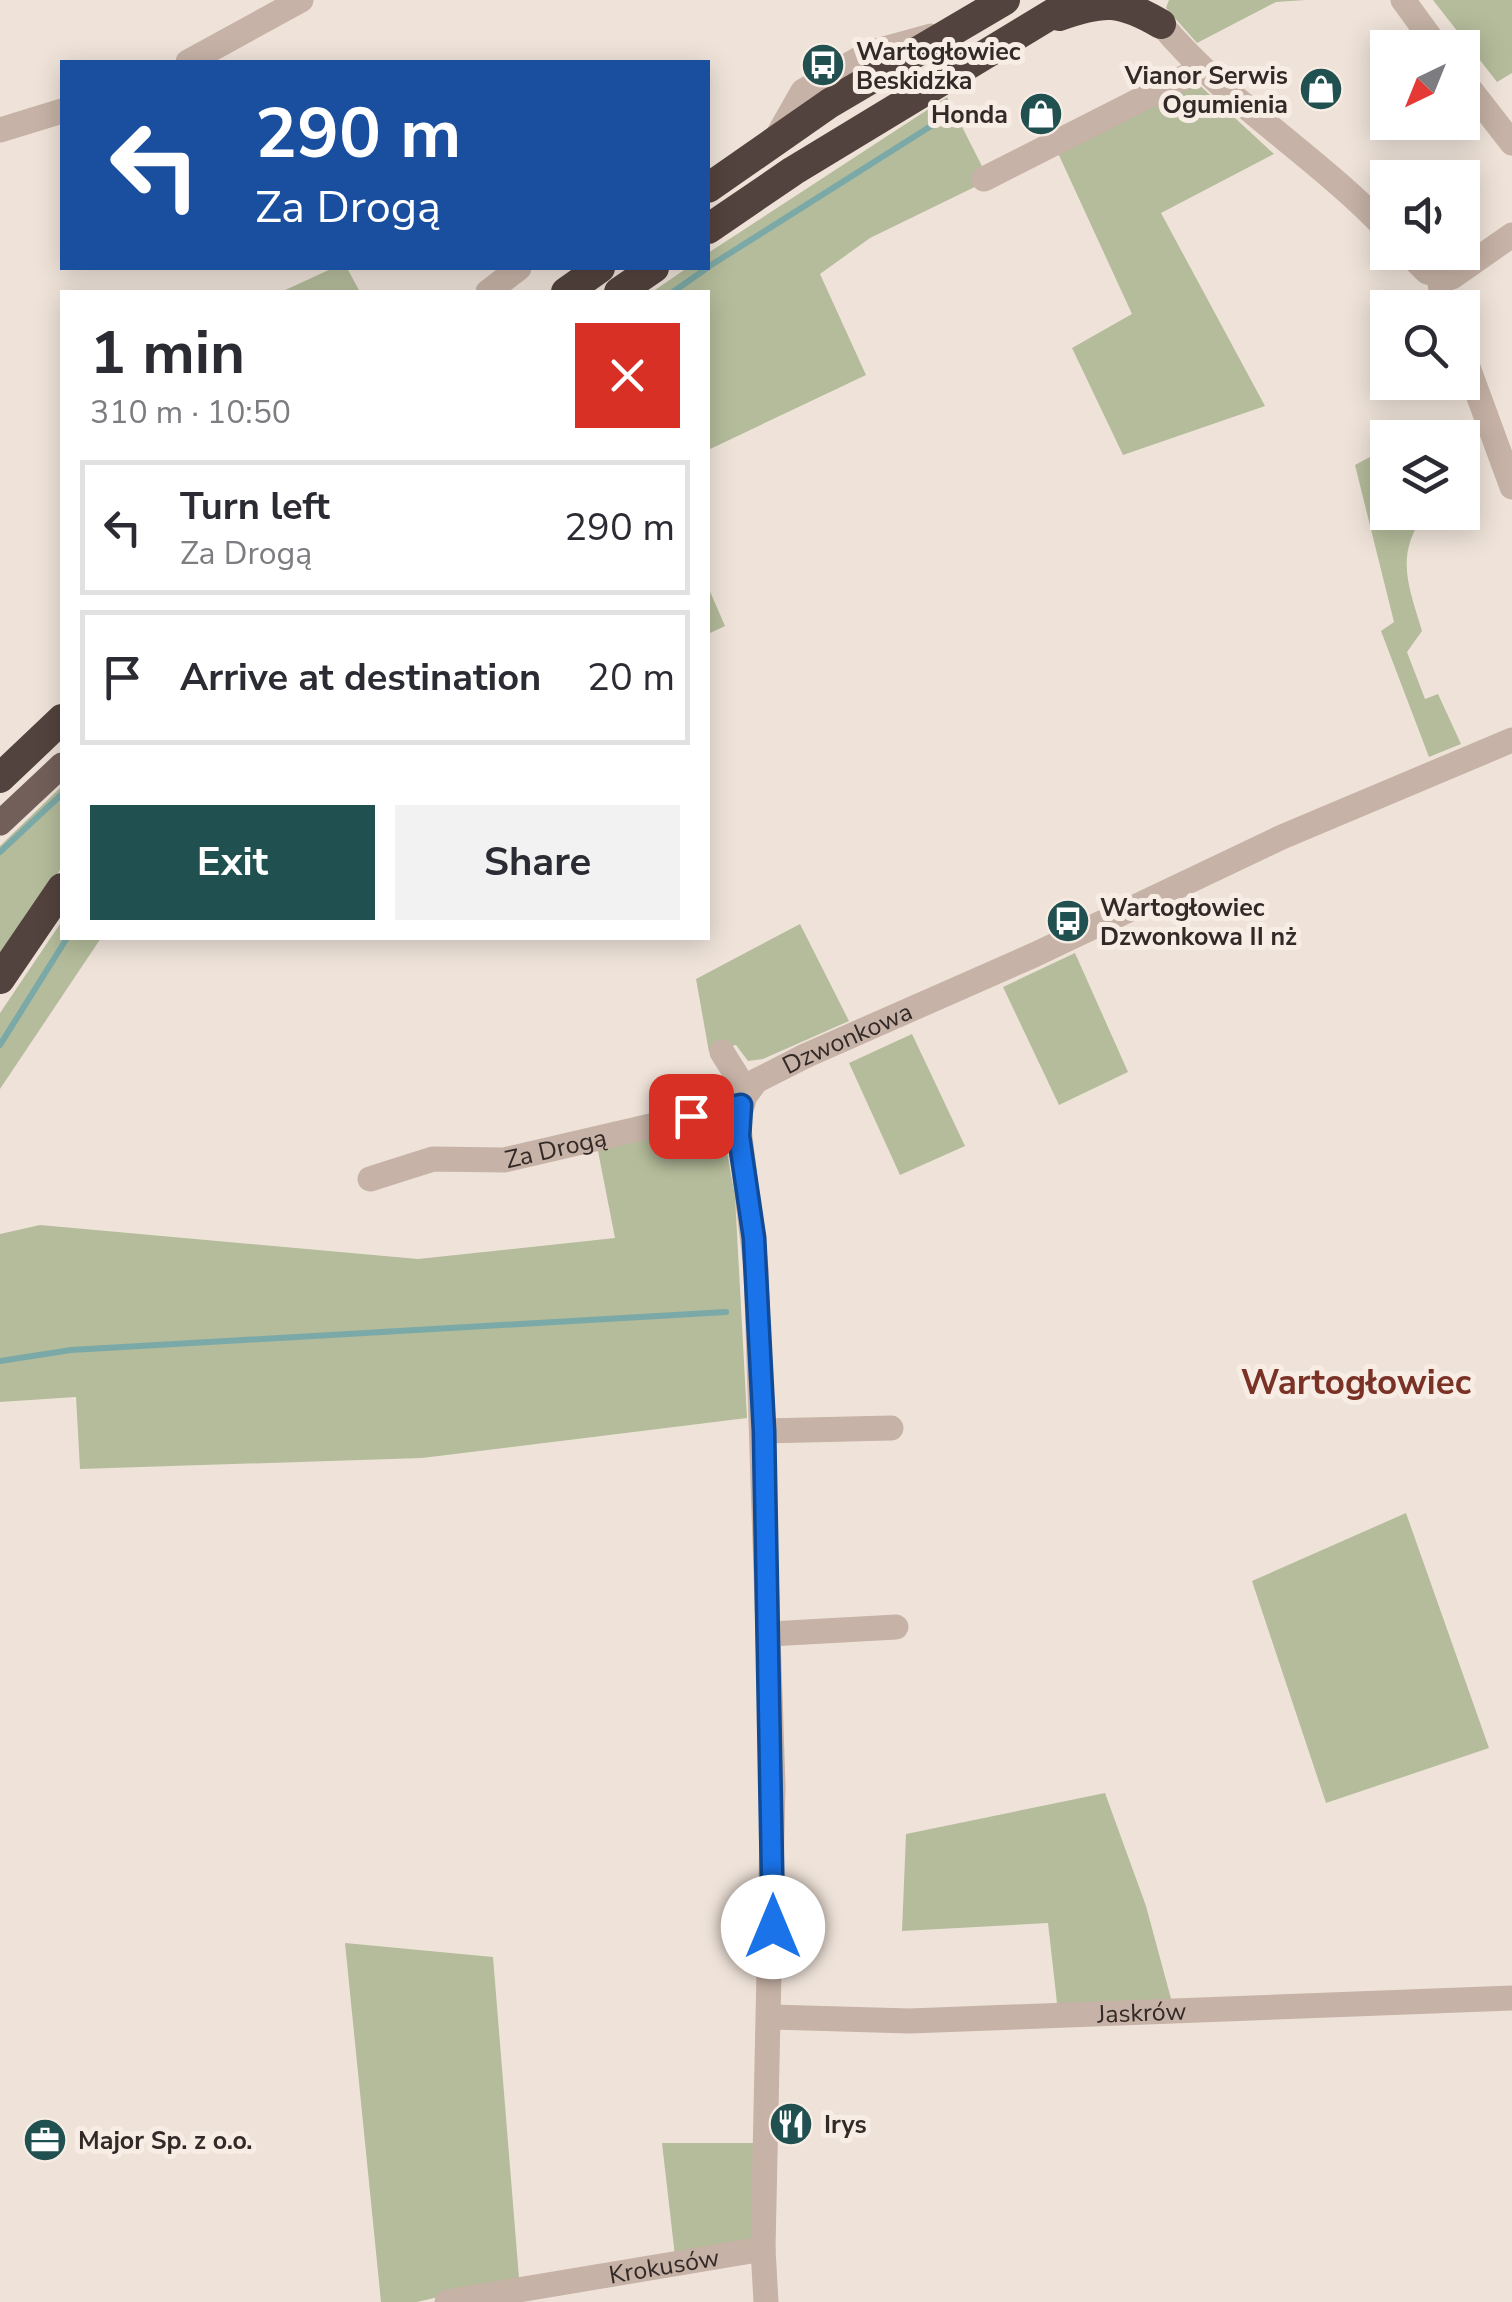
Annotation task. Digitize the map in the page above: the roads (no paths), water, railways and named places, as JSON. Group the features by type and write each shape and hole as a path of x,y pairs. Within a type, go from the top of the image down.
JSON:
{"highway":[{"path":"941,34 979,0"},
{"path":"710,187 941,34 1006,0"},
{"path":"710,228 1075,0"},
{"path":"1024,30 1099,1 1157,12"},
{"path":"569,290 597,270"},
{"path":"622,290 651,270"},
{"path":"0,778 60,721"},
{"path":"0,978 60,891"}],"main road":[{"path":"0,824 60,766"}],"street":[{"path":"192,60 301,0"},
{"path":"1403,0 1425,30"},
{"path":"1157,12 1201,69 1333,178 1370,214"},
{"path":"984,178 1201,69"},
{"path":"1480,102 1512,143"},
{"path":"0,130 60,112"},
{"path":"1439,276 1462,273 1512,235"},
{"path":"491,290 516,270"},
{"path":"1431,270 1439,276 1441,290"},
{"path":"1480,400 1512,487"},
{"name":"Dzwonkowa","path":"744,1099 768,1073 921,1016 1251,850 1512,740"},
{"path":"722,1052 744,1099 739,1136 755,1253 764,1431 770,1634 772,2017 763,2249 766,2302"},
{"name":"Za Drogą","path":"370,1178 392,1175 433,1159 504,1160 744,1099"},
{"path":"764,1431 890,1428"},
{"path":"770,1634 896,1627"},
{"name":"Jaskrów","path":"772,2017 910,2021 1512,1998"},
{"name":"Krokusów","path":"447,2302 763,2249"}],"waterway":[{"path":"710,266 950,114"},
{"path":"676,290 704,270"},
{"path":"0,852 60,796"},
{"path":"0,1045 66,940"},
{"path":"0,1361 71,1350 726,1312"}],"place":[{"name":"Wartogłowiec Beskidzka","path":"823,65"},
{"name":"Vianor Serwis Ogumienia","path":"1321,89"},
{"name":"Honda","path":"1041,114"},
{"name":"Wartogłowiec Dzwonkowa II nż","path":"1068,921"},
{"name":"Irys","path":"791,2124"},
{"name":"Major Sp. z o.o.","path":"45,2140"}],"district":[{"name":"Wartogłowiec","path":"1356,1382"}]}
